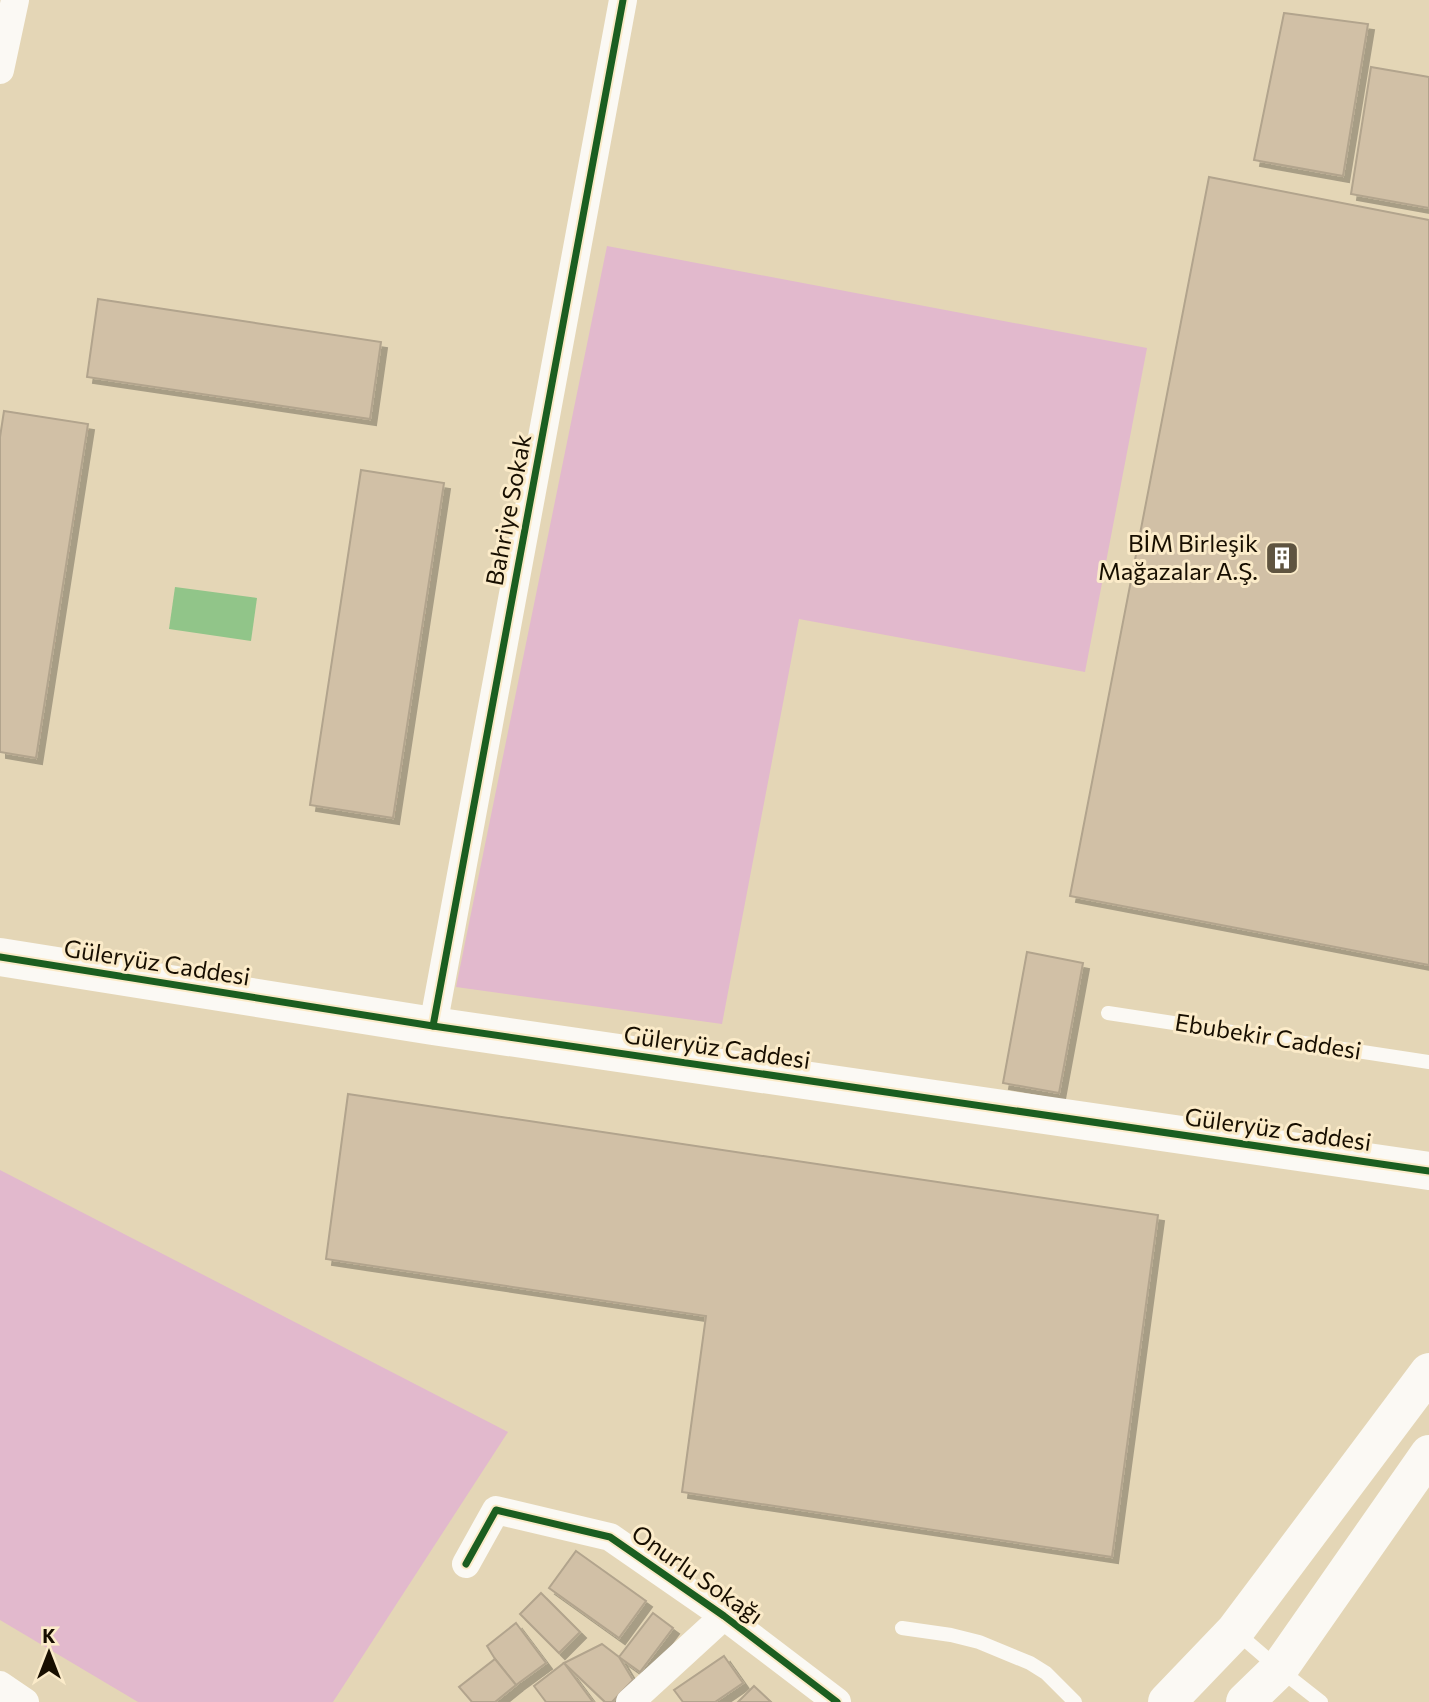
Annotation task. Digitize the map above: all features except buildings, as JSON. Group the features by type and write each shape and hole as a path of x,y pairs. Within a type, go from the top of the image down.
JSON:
{"street":[{"path":"0,70 15,0"},
{"name":"Bahriye Sokak","path":"433,1027 623,0"},
{"name":"Güleryüz Caddesi","path":"0,957 433,1027 1429,1171"},
{"path":"1167,1702 1235,1631 1429,1372"},
{"path":"1245,1702 1279,1669 1429,1454"},
{"name":"Onurlu Sokağı","path":"466,1564 496,1510 610,1537 724,1616 837,1702"},
{"path":"630,1702 724,1616"},
{"path":"0,1685 25,1702"}],"lane":[{"name":"Ebubekir Caddesi","path":"1108,1013 1429,1062"},
{"path":"902,1628 979,1642 1030,1663 1046,1673 1075,1702"},
{"path":"1235,1631 1321,1702"}],"shaded area":[{"path":"607,246 1147,348 1085,672 799,619 722,1024 456,987"},
{"path":"175,587 257,598 251,641 169,629"},
{"path":"0,1170 508,1432 333,1702 138,1702 0,1620"}],"cycle path":[{"path":"433,1026 623,0"},
{"path":"0,957 433,1026 1429,1171"},
{"path":"466,1564 496,1510 610,1537 724,1616 837,1702"}],"place":[{"name":"BİM Birleşik Mağazalar A.Ş.","path":"1282,558"}]}
